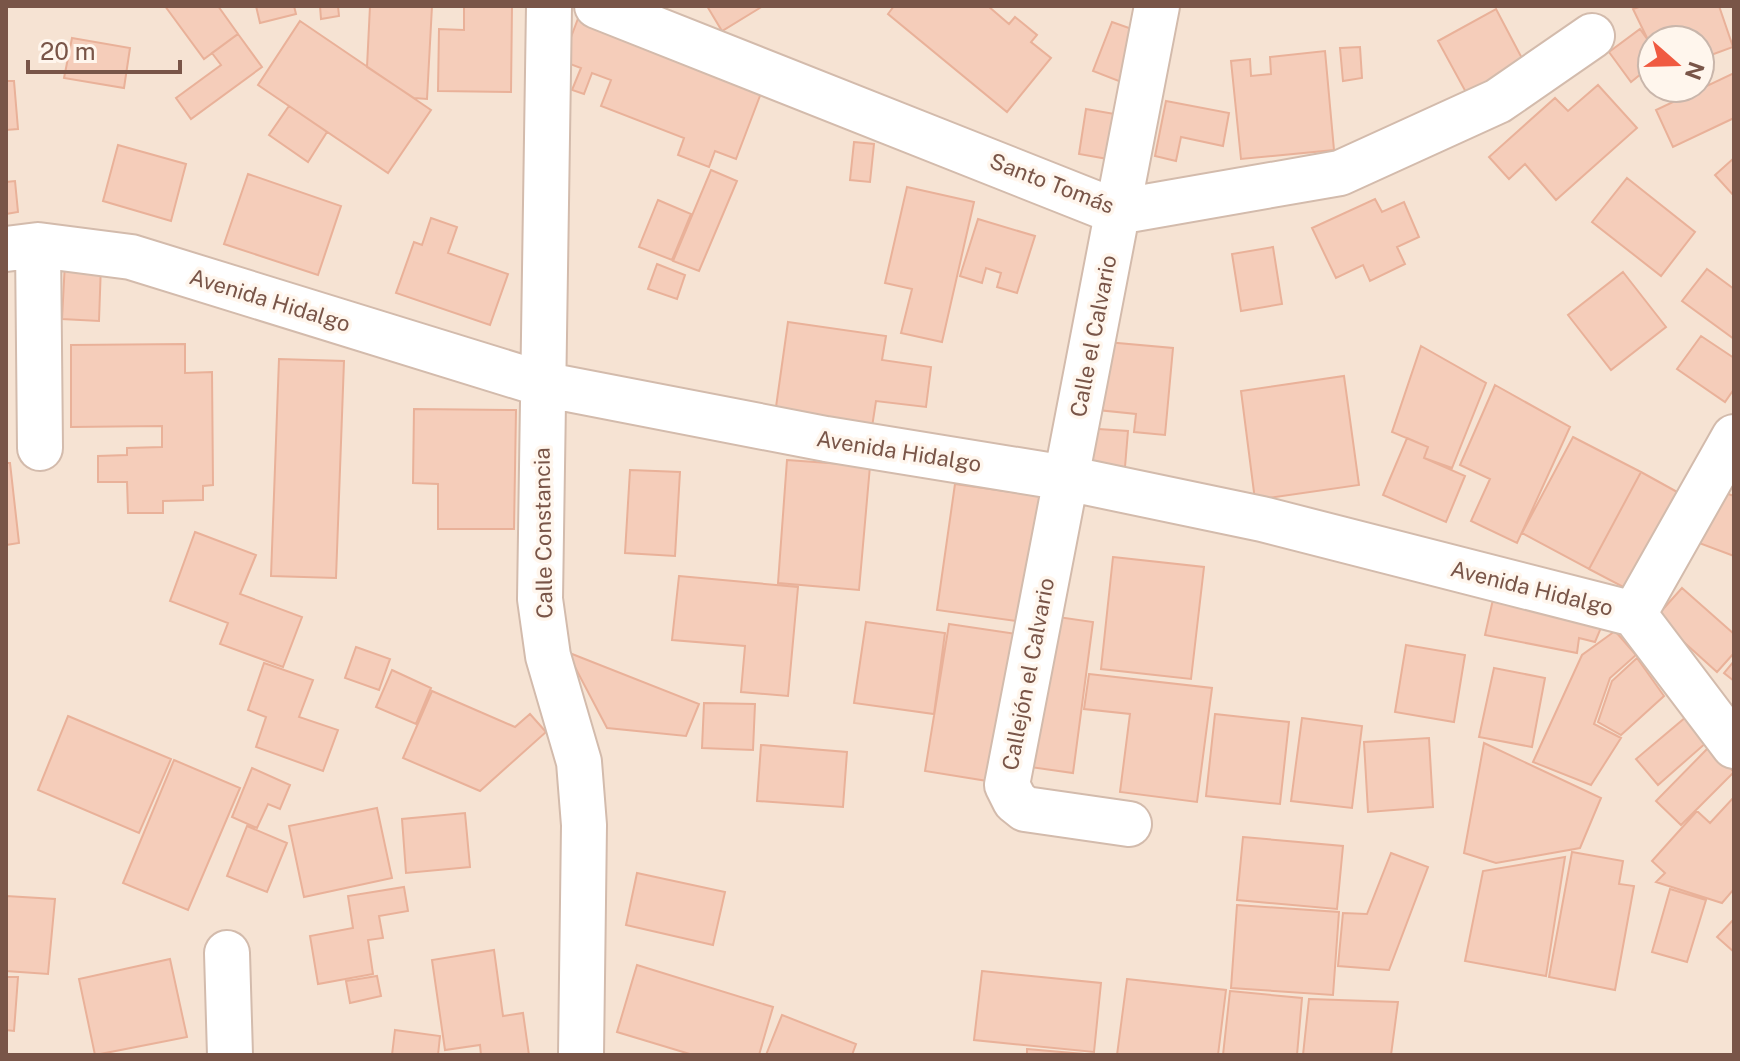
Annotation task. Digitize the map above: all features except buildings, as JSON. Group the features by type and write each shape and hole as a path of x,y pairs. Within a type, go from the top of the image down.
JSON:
{"street":[{"name":"Calle Constancia","path":"549,6 540,599 548,656 579,762 584,825 581,1055"},
{"name":"Santo Tomás","path":"597,6 1117,212 1340,173 1498,101 1592,36"},
{"name":"Calle el Calvario","path":"1066,478 1157,6"},
{"name":"Avenida Hidalgo","path":"22,247 131,257 542,384 826,439 1066,478 1262,519 1634,614 1734,746"},
{"path":"22,247 40,448"},
{"path":"1634,614 1734,437"},
{"name":"Callejón el Calvario","path":"1066,478 1007,785 1015,801 1025,809 1129,824"},
{"path":"227,953 230,1055"}],"shaded area":[{"path":"6,6 1734,6 1734,1055 6,1055"}]}
